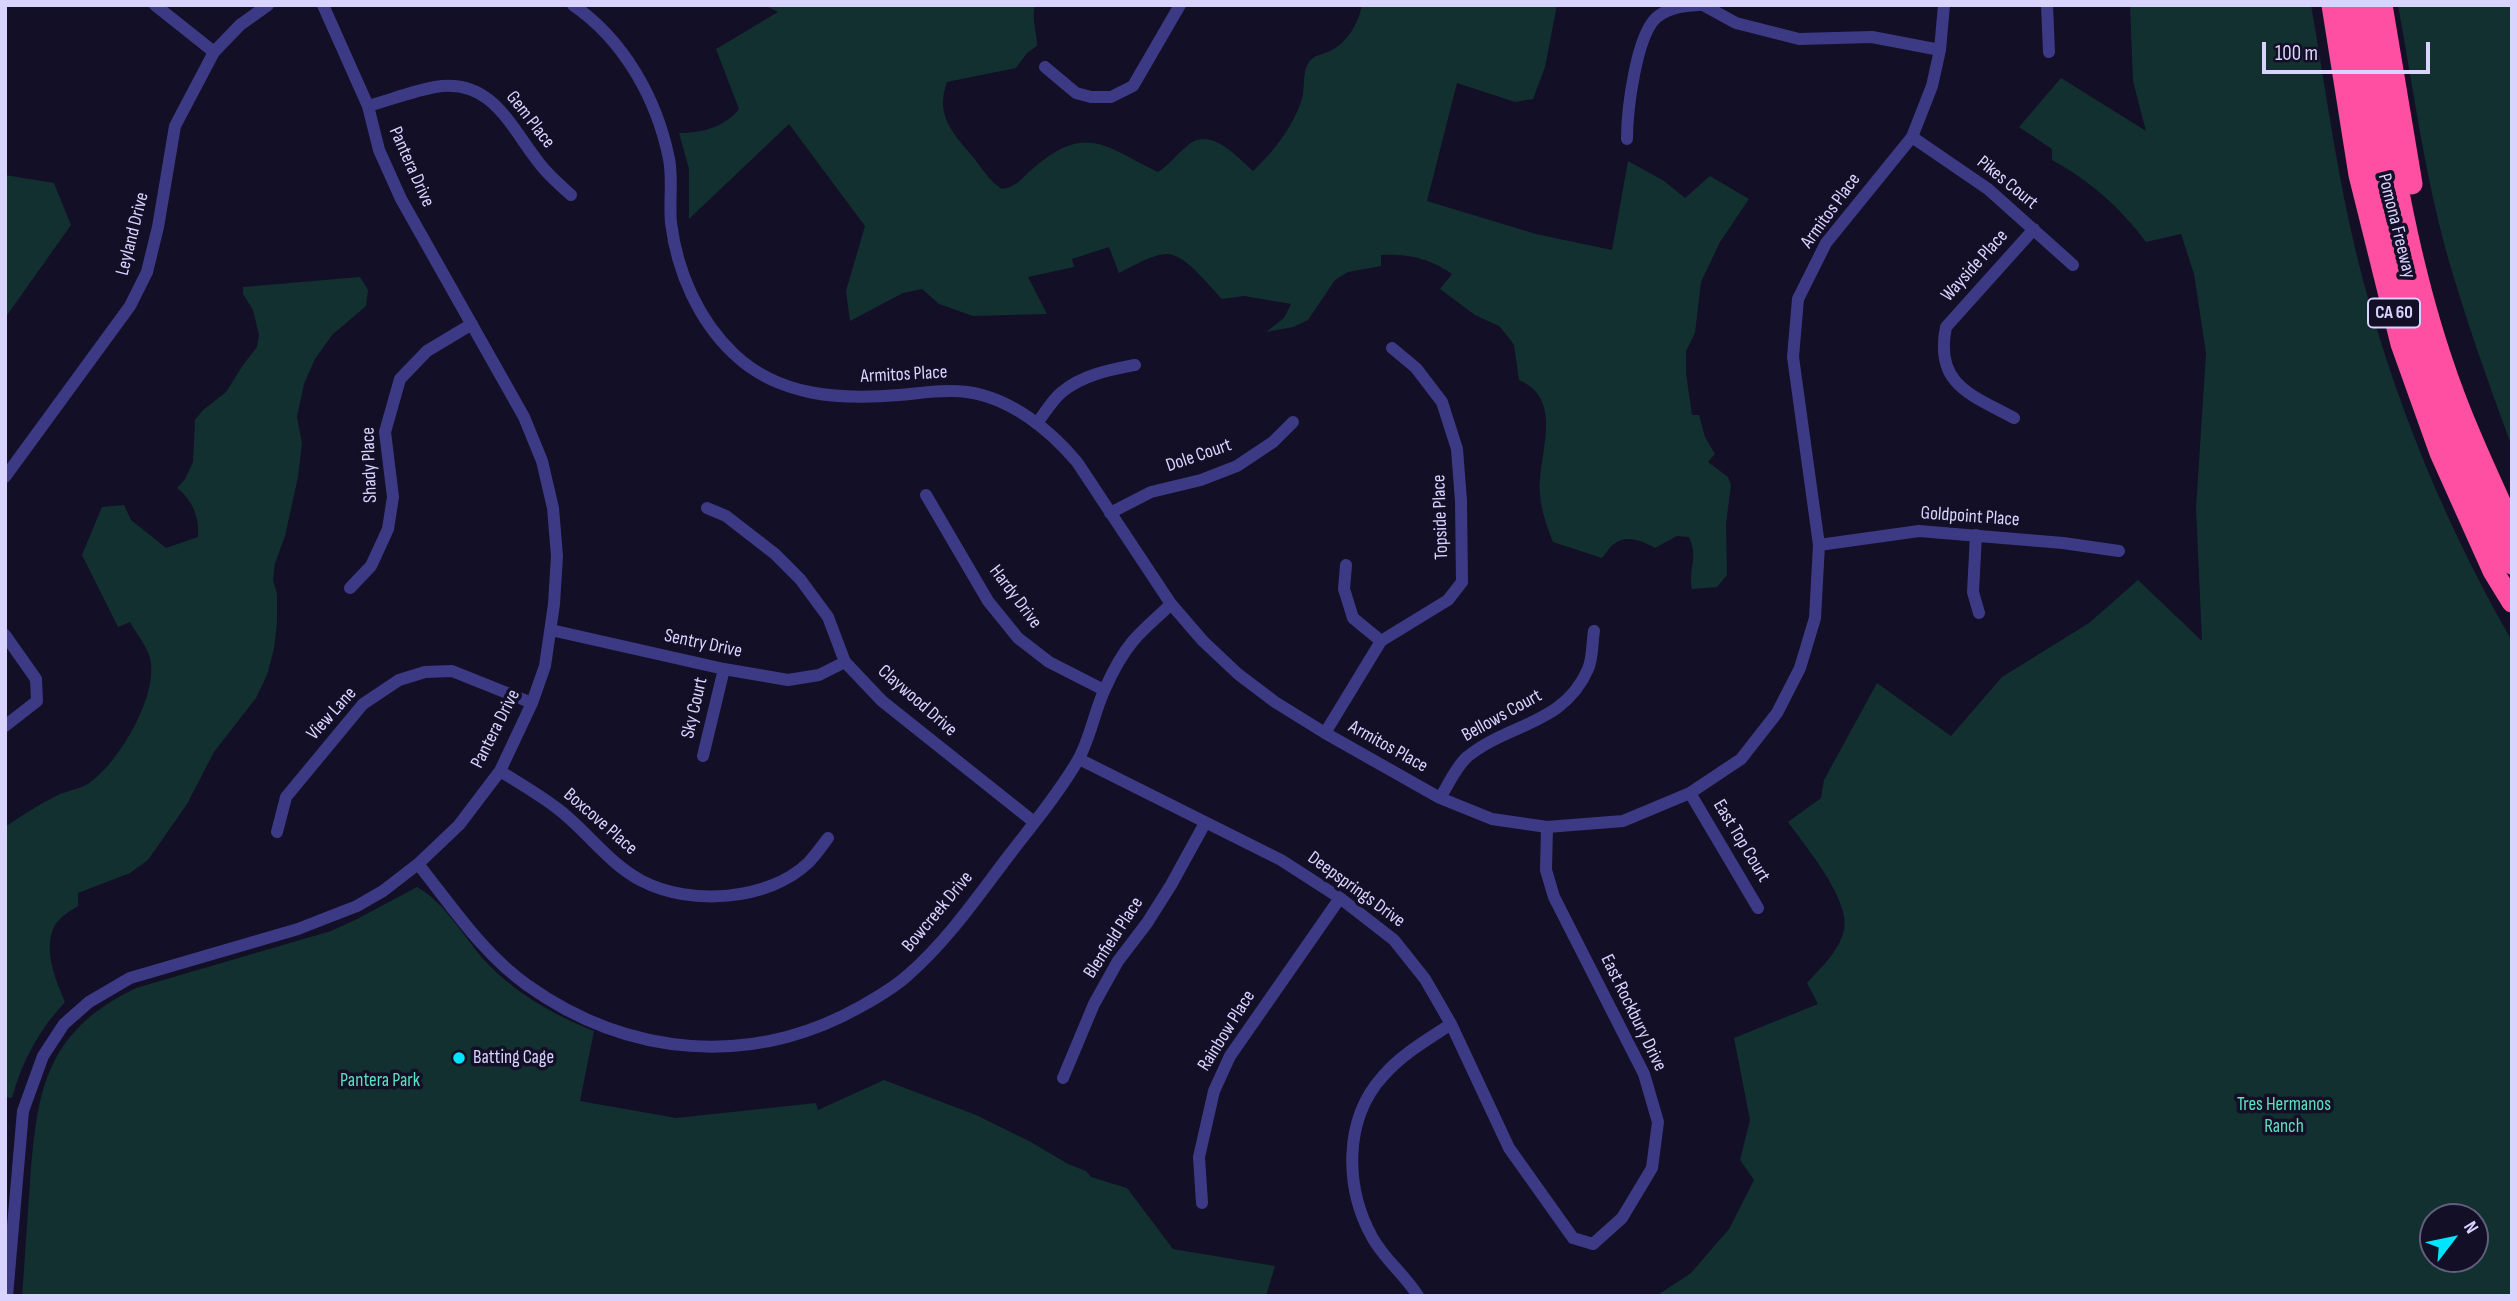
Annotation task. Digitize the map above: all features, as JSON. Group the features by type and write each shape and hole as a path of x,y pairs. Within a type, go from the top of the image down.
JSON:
{"highway":[{"name":"Pomona Freeway","path":"2332,5 2359,175 2402,344 2440,453 2493,571 2512,602"},
{"path":"2351,5 2380,176 2404,288 2461,453 2512,564"},
{"path":"2366,5 2401,207 2421,288 2442,360 2474,444 2512,528"},
{"name":"Pomona Freeway","path":"2382,5 2423,249 2453,352 2490,451 2512,498"}],"street":[{"path":"155,5 214,52 240,25 268,5"},
{"name":"Pantera Drive","path":"7,1296 23,1111 43,1056 64,1024 89,1002 130,978 334,916 383,891 459,825 500,771 532,703 545,666 557,556 553,508 542,461 524,417 401,199 379,150 368,106 323,5"},
{"name":"Armitos Place","path":"573,5 618,47 650,97 670,160 671,223 683,277 706,321 734,355 774,380 805,393 832,398 898,395 934,390 970,393 1003,404 1037,423 1062,443 1077,462 1171,604 1203,641 1238,674 1275,702 1325,733 1440,798 1492,819 1546,827 1623,821 1690,793 1741,760 1777,713 1800,668 1815,618 1819,545 1793,357 1798,299 1826,243 1912,137 1932,86 1940,50 1944,5"},
{"path":"1045,67 1076,93 1091,97 1111,97 1133,86 1180,5"},
{"path":"1627,139 1628,108 1642,44 1655,19 1678,6 1701,5 1736,23 1799,39 1872,37 1940,50"},
{"path":"2047,5 2049,52"},
{"name":"Leyland Drive","path":"5,477 130,306 147,272 158,228 175,126 214,52"},
{"name":"Gem Place","path":"368,106 438,86 469,87 491,100 514,126 544,168 571,195"},
{"name":"Pikes Court","path":"1912,137 1987,189 2073,265"},
{"name":"Wayside Place","path":"2014,418 1961,390 1946,366 1942,348 1946,327 2034,229"},
{"name":"Shady Place","path":"350,588 371,566 388,529 393,497 385,432 400,379 428,351 472,324"},
{"name":"Topside Place","path":"1325,733 1381,641 1448,600 1462,582 1457,449 1442,402 1416,368 1392,348"},
{"path":"1037,423 1061,393 1083,379 1105,370 1135,365"},
{"name":"Dole Court","path":"1110,513 1151,492 1201,480 1237,466 1273,442 1293,422"},
{"name":"Hardy Drive","path":"926,495 988,601 1018,638 1049,662 1104,691"},
{"name":"Claywood Drive","path":"707,508 726,516 775,554 800,579 828,617 845,662 882,701 1034,822"},
{"name":"Goldpoint Place","path":"1819,545 1919,531 2063,543 2119,551"},
{"path":"1976,535 1973,592 1979,613"},
{"path":"1346,565 1344,589 1353,618 1381,641"},
{"name":"Bowcreek Drive","path":"418,863 492,953 525,984 597,1025 635,1038 708,1048 753,1044 797,1035 837,1020 873,1000 907,977 938,946 967,912 1079,759 1104,691 1132,642 1171,604"},
{"name":"Sentry Drive","path":"551,630 724,669 788,680 820,675 845,662"},
{"name":"Bellows Court","path":"1440,798 1465,759 1496,738 1542,719 1568,699 1589,668 1594,631"},
{"path":"5,635 36,679 37,701 5,726"},
{"name":"Sky Court","path":"703,757 724,669"},
{"name":"View Lane","path":"277,832 286,797 363,704 400,680 425,672 452,671 532,703"},
{"name":"Deepsprings Drive","path":"1079,759 1282,860 1340,898 1394,940 1425,979 1451,1024 1509,1148 1573,1238 1593,1244"},
{"name":"Boxcove Place","path":"500,771 557,808 616,863 642,881 678,894 715,897 749,893 782,880 807,864 828,838"},
{"name":"East Top Court","path":"1690,793 1758,908"},
{"name":"Blenfield Place","path":"1063,1078 1094,1004 1118,961 1171,885 1205,823"},
{"name":"East Rockbury Drive","path":"1546,827 1546,870 1554,897 1644,1074 1658,1122 1652,1168 1622,1218 1593,1244"},
{"name":"Rainbow Place","path":"1202,1203 1199,1157 1207,1114 1219,1079 1230,1056 1340,898"},
{"path":"1419,1296 1373,1239 1359,1210 1353,1179 1352,1153 1364,1108 1381,1077 1402,1057 1451,1024"}],"green space":[{"path":"764,5 1035,5 1037,46 1027,53 1016,68 947,82 944,94 944,114 952,131 989,178 1002,189 1017,183 1054,153 1070,145 1084,143 1111,148 1158,172 1187,146 1196,140 1205,139 1223,145 1253,171 1275,147 1294,119 1302,99 1304,75 1309,62 1346,39 1358,19 1362,5 1557,5 1545,67 1533,99 1515,102 1457,83 1427,201 1536,234 1612,250 1628,161 1664,181 1685,198 1710,176 1749,199 1720,242 1701,282 1695,333 1686,351 1692,415 1699,415 1705,437 1715,454 1708,462 1728,477 1731,485 1726,524 1727,575 1717,587 1692,589 1693,551 1689,537 1677,536 1655,548 1640,541 1624,539 1612,545 1602,558 1553,542 1540,494 1546,430 1542,401 1533,389 1519,380 1514,345 1499,326 1475,315 1440,289 1452,274 1418,258 1381,255 1381,266 1348,272 1335,280 1308,320 1293,327 1266,332 1284,318 1291,304 1244,296 1222,299 1188,264 1173,255 1154,256 1119,273 1109,247 1072,259 1074,267 1028,277 1047,314 973,316 939,304 922,289 903,293 850,321 846,291 865,226 789,124 689,219 689,169 679,133 696,132 720,125 739,109 716,49 778,12"},
{"name":"Tres Hermanos Ranch","path":"2130,5 2311,5 2344,199 2378,334 2415,439 2437,491 2485,592 2512,641 2512,1296 1656,1296 1691,1273 1729,1229 1754,1180 1740,1160 1750,1120 1734,1038 1818,1004 1807,983 1829,959 1842,938 1844,918 1841,904 1825,874 1788,822 1821,798 1824,780 1877,683 1951,736 2002,677 2089,623 2138,580 2202,641 2196,509 2206,353 2194,274 2181,234 2146,242 2104,196 2052,160 2052,149 2019,127 2061,78 2146,131 2133,81"},
{"path":"2398,5 2512,5 2512,447 2477,349 2438,221"},
{"path":"5,175 54,183 71,225 5,318"},
{"path":"360,277 368,290 366,306 332,335 315,359 304,384 297,417 302,443 298,477 285,536 275,563 273,580 277,594 277,622 267,675 256,698 214,752 187,804 148,860 130,873 78,893 78,906 56,924 51,936 50,955 65,1002 32,1047 12,1098 5,1097 5,827 59,794 86,785 98,776 111,762 134,727 149,688 151,670 147,651 130,622 118,627 82,555 102,507 124,505 131,520 166,548 198,537 194,510 177,488 193,462 195,420 226,392 257,347 259,335 253,310 243,294 243,287"},
{"name":"Pantera Park","path":"417,887 436,901 486,962 509,984 564,1018 594,1031 580,1101 676,1118 816,1103 818,1110 884,1080 976,1115 1086,1171 1091,1177 1127,1188 1173,1249 1275,1266 1266,1296 22,1296 37,1119 52,1067 64,1045 82,1024 106,1005 136,988 331,931"}],"place":[{"name":"Batting Cage","path":"459,1058"}]}
